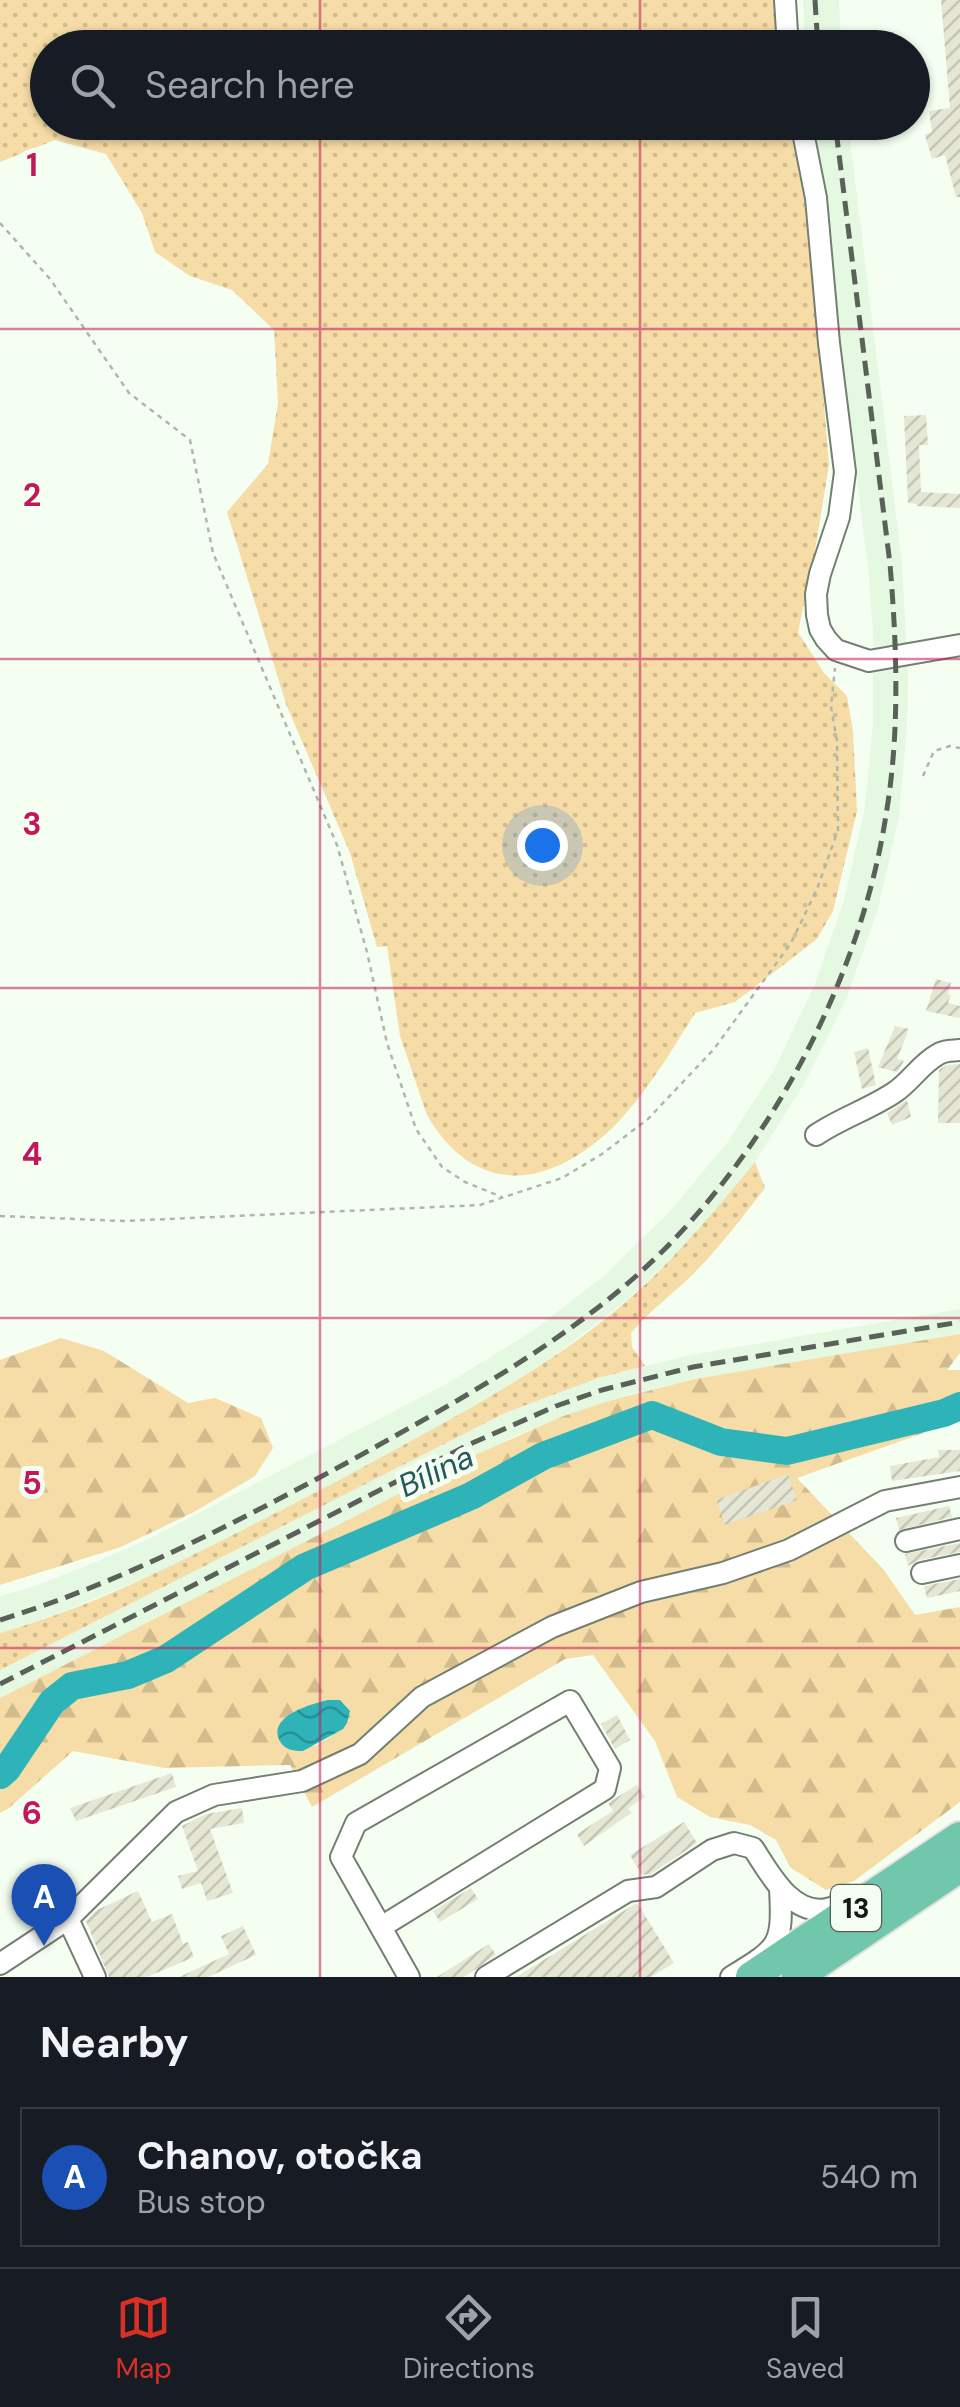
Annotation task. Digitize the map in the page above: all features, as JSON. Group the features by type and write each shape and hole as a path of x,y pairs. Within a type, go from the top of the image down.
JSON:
{"highway":[{"name":"13","path":"751,1977 960,1837"},
{"name":"13","path":"797,1977 960,1867"}],"street":[{"path":"784,0 786,30"},
{"path":"804,140 818,213 845,472 840,517 816,594 820,629 836,650 869,661 960,645"},
{"path":"816,1135 898,1090 943,1051 960,1050"},
{"path":"0,1964 68,1919 176,1812 214,1795 302,1781 360,1754 422,1698 552,1627 641,1592 724,1573 789,1550 885,1502 960,1487"},
{"path":"906,1541 960,1528"},
{"path":"922,1572 960,1564"},
{"path":"381,1927 605,1789 610,1768 570,1701 356,1823 342,1857 381,1927 409,1977"},
{"path":"486,1977 628,1890 656,1888 712,1850 734,1843 753,1848 780,1888 794,1901 828,1910 859,1894 960,1826"},
{"path":"731,1977 765,1956 780,1937 780,1888"},
{"path":"68,1919 94,1977"}],"path":[{"path":"0,222 50,279 128,393 190,440 213,552 337,845 387,1043 416,1129 442,1167 503,1198"},
{"path":"0,1216 124,1221 480,1205 562,1178 602,1154 648,1119 714,1049 791,943 817,889 838,830 837,741 831,707 836,650"},
{"path":"923,776 934,751 950,746 960,748"}],"shaded area":[{"path":"803,0 839,0 840,30 804,30"},
{"path":"814,140 850,140 902,563 908,677 899,817 878,909 847,997 804,1084 755,1162 696,1235 626,1301 550,1359 465,1412 166,1569 45,1619 0,1633 0,1596 35,1586 151,1538 448,1383 531,1332 604,1276 669,1212 727,1143 775,1068 815,984 844,900 864,812 873,724 868,568"},
{"path":"960,1309 960,1334 695,1379 605,1402 515,1436 0,1698 0,1670 505,1413 598,1378 690,1355"}],"green space":[{"path":"0,0 775,0 777,30 30,30 30,140 55,140 0,162"},
{"path":"55,140 792,140 807,196 829,465 798,632 824,673 847,696 857,811 833,911 817,939 735,1002 695,1013 630,1109 595,1143 570,1160 544,1171 494,1173 470,1162 447,1143 427,1115 400,1036 387,946 377,947 350,853 286,704 227,512 268,464 278,403 274,330 232,290 190,276 155,252 142,213 106,154"},
{"path":"755,1162 765,1188 709,1257 631,1333 632,1347 645,1366 598,1378 505,1413 0,1670 0,1633 102,1597 200,1552 411,1441 550,1359 645,1285"},
{"path":"960,1334 960,1353 947,1370 960,1370 960,1420 797,1478 883,1569 915,1615 960,1607 960,1802 854,1881 826,1890 791,1868 776,1840 750,1825 710,1817 677,1797 655,1741 593,1655 565,1659 312,1807 290,1765 165,1768 73,1751 0,1813 0,1698 473,1456 561,1417 695,1379","holes":["350,1711 345,1724 315,1746 278,1737 285,1718"]},
{"path":"61,1338 104,1351 188,1403 215,1398 261,1418 273,1448 255,1476 194,1512 121,1547 0,1585 0,1360"}],"water":[{"path":"328,1700 340,1700 350,1711 343,1729 303,1751 290,1750 281,1743 277,1734 284,1719"}],"building":[{"path":"941,0 960,0 960,197 956,197 945,155 932,159 926,140 932,132 930,111 950,108"},
{"path":"926,415 928,445 919,445 921,492 960,494 960,508 908,503 904,416"},
{"path":"936,979 951,983 948,1003 960,1006 960,1018 926,1011"},
{"path":"895,1026 909,1029 897,1059 904,1061 897,1072 878,1067"},
{"path":"868,1048 876,1085 862,1089 854,1052"},
{"path":"960,1064 960,1123 938,1123 939,1070"},
{"path":"907,1100 911,1117 892,1125 887,1113"},
{"path":"938,1450 960,1450 960,1471 892,1481 890,1466 939,1457"},
{"path":"788,1474 797,1500 725,1525 716,1500"},
{"path":"949,1506 952,1517 899,1530 896,1518"},
{"path":"960,1543 960,1552 908,1566 905,1554"},
{"path":"960,1579 960,1591 927,1598 924,1586"},
{"path":"617,1715 630,1740 615,1749 601,1724"},
{"path":"172,1773 176,1787 76,1821 70,1808"},
{"path":"637,1785 645,1797 628,1808 631,1813 584,1846 577,1834 613,1811 608,1803"},
{"path":"242,1808 244,1823 210,1829 233,1893 207,1901 201,1883 182,1889 178,1876 198,1871 182,1826 206,1814"},
{"path":"684,1822 697,1843 651,1874 642,1875 630,1855"},
{"path":"471,1888 478,1899 440,1922 433,1911"},
{"path":"138,1891 152,1922 172,1914 183,1944 188,1942 194,1957 147,1977 109,1977 86,1921 95,1911"},
{"path":"635,1904 674,1963 651,1977 516,1977"},
{"path":"243,1926 256,1955 208,1977 179,1977 229,1954 221,1936"},
{"path":"489,1944 496,1955 464,1977 437,1977"}],"waterway":[{"name":"Bílina","path":"0,1775 52,1702 72,1686 128,1675 166,1659 305,1567 471,1496 543,1456 652,1415 721,1442 787,1451 960,1406"}],"railway":[{"path":"815,0 817,30"},
{"path":"0,1620 91,1588 223,1527 420,1422 553,1341 615,1294 665,1248 712,1196 755,1139 793,1078 852,948 872,881 886,815 895,721 896,658 890,564 837,140"},
{"path":"0,1684 468,1445 556,1406 693,1367 960,1322"}],"place":[{"name":"Chanov, otočka","path":"44,1946"}]}
